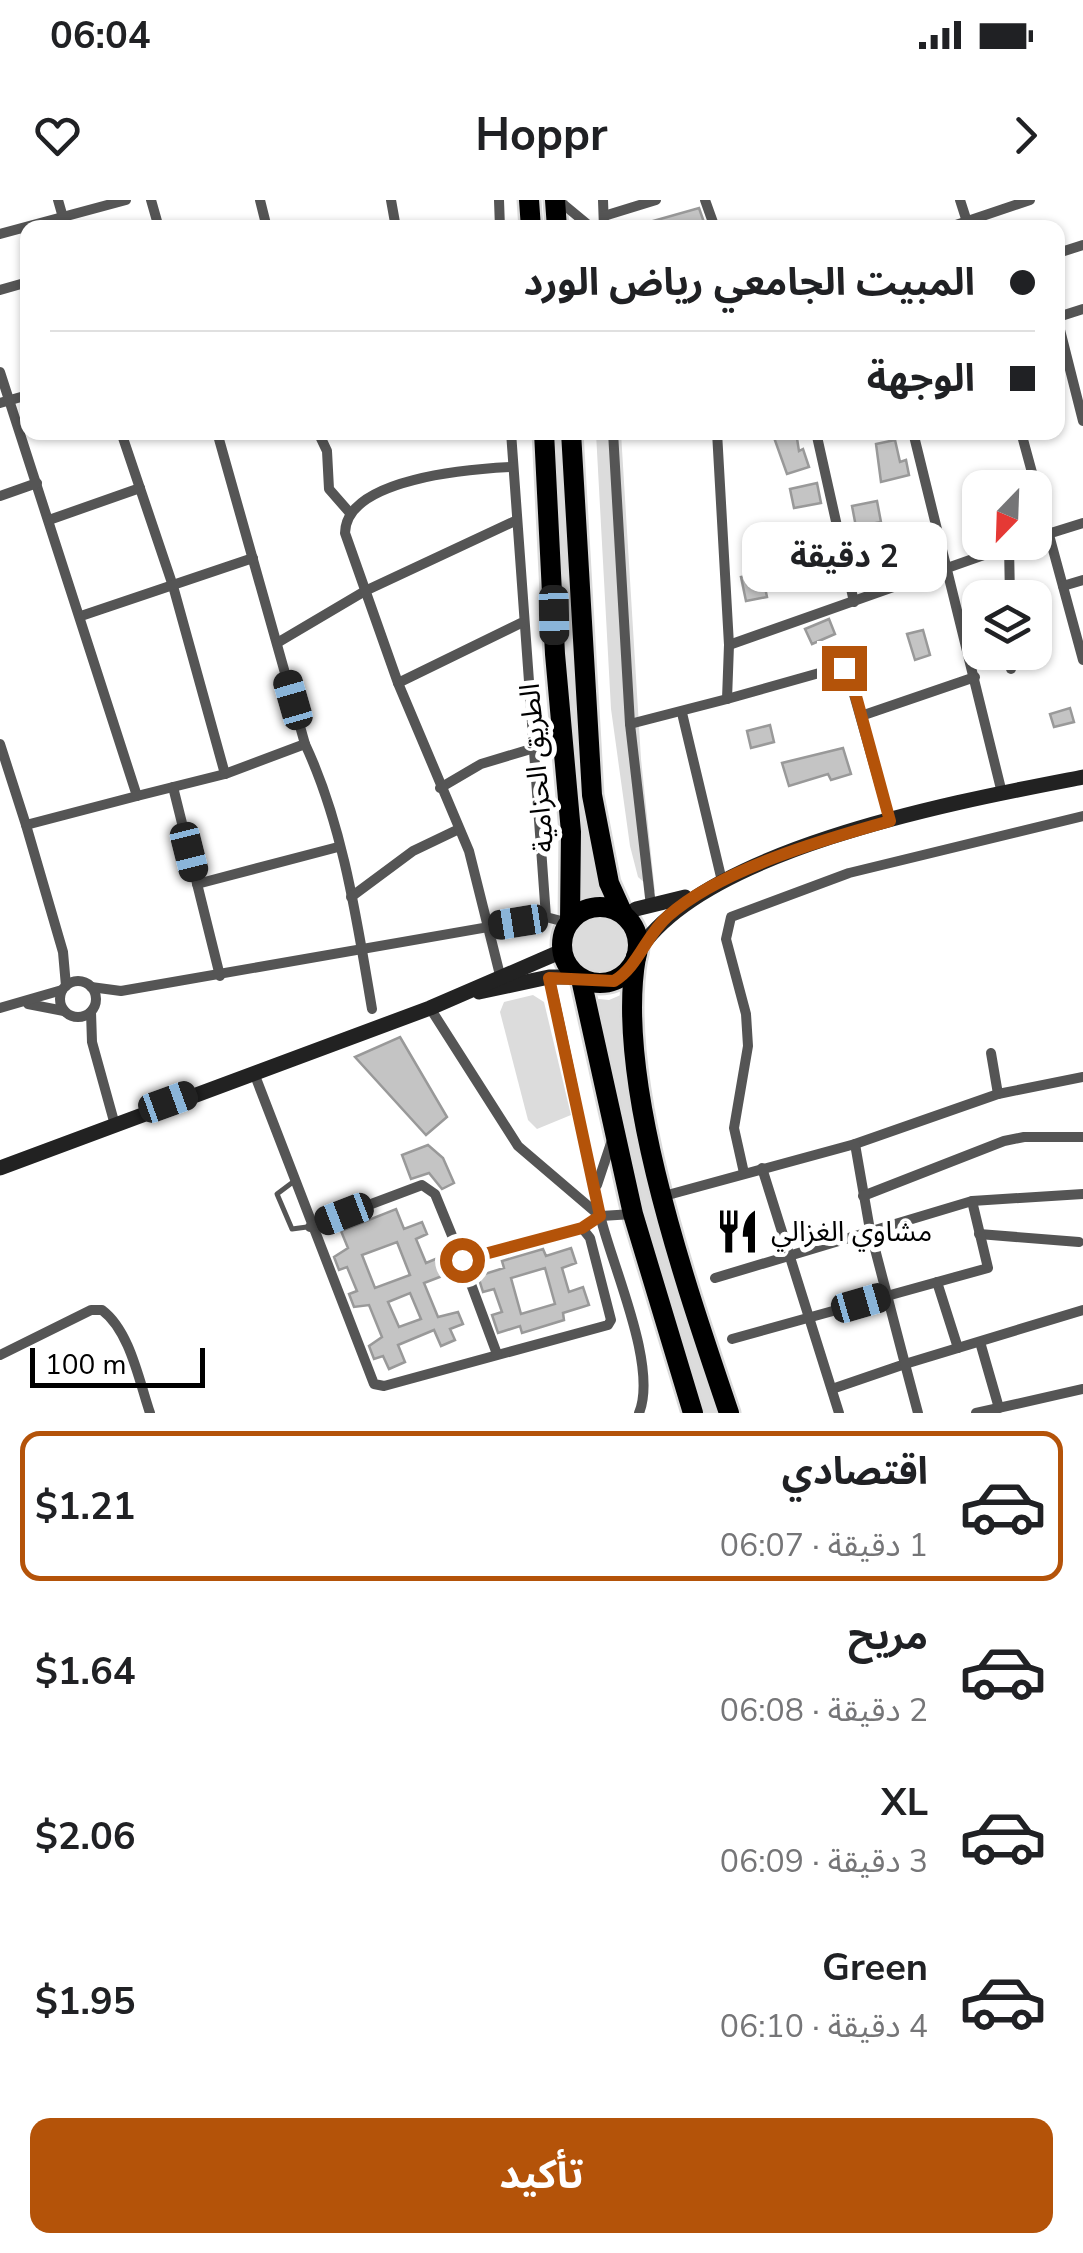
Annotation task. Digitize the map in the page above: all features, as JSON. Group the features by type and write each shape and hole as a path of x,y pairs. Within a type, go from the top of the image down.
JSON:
{"highway":[{"name":"الطريق الحزامية","path":"544,440 555,654 572,845 570,921 562,950"},
{"name":"الطريق الحزامية","path":"571,440 592,795 610,882 637,937 629,1019 664,1196 729,1413"},
{"path":"570,921 590,908 624,915"},
{"path":"562,950 580,978 634,1214 693,1413"},
{"path":"580,978 614,981 637,955"}],"main road":[{"path":"637,955 668,916 722,881 890,821 1083,776"},
{"path":"624,915 699,893"},
{"path":"0,1168 430,1008 562,950"},
{"path":"460,996 549,978 580,978"}],"street":[{"path":"70,220 126,200"},
{"path":"558,201 576,200"},
{"path":"609,220 656,200"},
{"path":"978,220 1030,200"},
{"path":"558,201 582,220"},
{"path":"1065,348 1083,421"},
{"path":"0,372 5,402 37,483 136,796"},
{"path":"124,440 173,586 225,774"},
{"path":"220,440 304,744 318,774 338,847 372,1008"},
{"path":"322,440 327,451 328,489 350,513"},
{"path":"510,440 530,749 546,918"},
{"path":"613,440 630,724 651,906"},
{"path":"717,440 729,645 728,699"},
{"path":"818,440 854,602"},
{"path":"915,440 1002,793"},
{"path":"1022,440 1028,470"},
{"path":"350,513 424,476 512,467"},
{"path":"0,496 37,483"},
{"path":"49,520 140,488"},
{"path":"350,513 345,534 398,683 459,829 490,926 500,975"},
{"path":"277,643 365,591 514,520"},
{"path":"1052,533 1083,523"},
{"path":"81,616 253,558"},
{"path":"729,645 976,560"},
{"path":"1052,560 1079,632 1083,660"},
{"path":"1063,586 1083,580"},
{"path":"398,683 521,623"},
{"path":"630,724 841,668 850,674 890,821"},
{"path":"861,716 975,677"},
{"path":"682,713 722,881"},
{"path":"0,744 63,952 69,1014 92,1042"},
{"path":"26,825 225,774 304,744"},
{"path":"440,788 481,764 530,749"},
{"path":"173,787 220,976"},
{"path":"744,1173 734,1128 748,1046 746,1014 726,939 731,917 849,872 1083,816"},
{"path":"350,897 413,851 459,829"},
{"path":"197,884 338,847"},
{"path":"0,1008 27,1004 64,988 86,985 120,991 362,952 490,926 546,918 570,921"},
{"path":"63,952 86,985 93,1007 92,1042 116,1125"},
{"path":"549,978 600,1216 641,1366 645,1397 638,1413"},
{"path":"27,1004 69,1014 93,1007 120,991"},
{"path":"430,1008 504,1128 538,1167 600,1216"},
{"path":"990,1053 998,1094"},
{"path":"254,1073 310,1227 374,1384 384,1386 611,1323 590,1238 582,1228"},
{"path":"664,1196 855,1144 998,1094 1083,1077"},
{"path":"596,1187 615,1129"},
{"path":"864,1196 1004,1141 1043,1136 1083,1138"},
{"path":"855,1144 870,1230 918,1413"},
{"path":"762,1168 839,1413"},
{"path":"310,1227 422,1185 436,1194 497,1354"},
{"path":"715,1278 972,1201 1083,1194"},
{"path":"732,1339 988,1268 972,1201"},
{"path":"462,1260 582,1228 600,1216 634,1214"},
{"path":"980,1234 1079,1242"},
{"path":"938,1282 958,1348"},
{"path":"0,1355 91,1310 102,1310 119,1332 150,1413"},
{"path":"832,1389 1083,1310"},
{"path":"980,1342 999,1408"},
{"path":"976,1413 1019,1408 1083,1389"}],"lane":[{"path":"293,1182 277,1194 292,1229 310,1227"}],"shaded area":[{"path":"553,440 563,440 607,896 579,902 581,862 568,714"},
{"path":"596,440 621,440 641,759 655,892 638,877 630,846 611,709"},
{"path":"599,918 618,926 626,945 618,964 599,972 580,964 572,945 580,926"},
{"path":"623,994 723,1413 701,1413 641,1208 589,998 609,1000"},
{"path":"533,995 544,1002 571,1115 537,1129 528,1120 500,1012 504,1002"}],"building":[{"path":"699,208 703,220 657,220"},
{"path":"775,440 797,440 799,451 803,449 809,467 787,474"},
{"path":"895,440 900,462 906,460 909,475 881,482 876,444"},
{"path":"817,483 821,503 794,508 790,489"},
{"path":"877,501 881,522 856,527 852,506"},
{"path":"782,524 791,552 774,558 764,530"},
{"path":"762,573 767,597 746,601 741,577"},
{"path":"829,619 835,634 812,644 805,629"},
{"path":"923,630 930,655 915,660 907,634"},
{"path":"1070,708 1074,722 1054,727 1050,714"},
{"path":"770,725 774,742 751,748 747,731"},
{"path":"843,748 851,774 831,780 828,774 789,786 782,763"},
{"path":"400,1037 447,1117 426,1135 355,1057"},
{"path":"428,1145 443,1158 454,1183 442,1189 429,1173 411,1179 402,1155"},
{"path":"396,1209 404,1229 422,1222 427,1234 416,1239 426,1263 438,1258 445,1275 424,1283 438,1317 458,1312 463,1324 450,1329 455,1340 441,1346 434,1330 398,1345 405,1362 389,1369 383,1356 374,1359 369,1346 382,1337 369,1305 354,1307 349,1294 357,1291 347,1267 339,1270 334,1257 348,1248 341,1231","holes":["397,1242 410,1275 375,1288 362,1255","410,1293 421,1319 399,1327 388,1302"]},
{"path":"571,1248 576,1263 562,1268 569,1292 583,1287 589,1305 563,1313 564,1320 522,1333 520,1326 498,1333 492,1315 502,1312 494,1289 483,1292 478,1276 504,1268 502,1261 543,1249 546,1256","holes":["545,1268 555,1304 521,1314 511,1278"]}],"place":[{"name":"مشاوي الغزالي","path":"738,1232"}],"route":[{"path":"462,1260 582,1228 600,1216 583,1122 549,978 614,981 631,967 646,938 699,893 802,850 890,821 850,674 844,668"}]}
